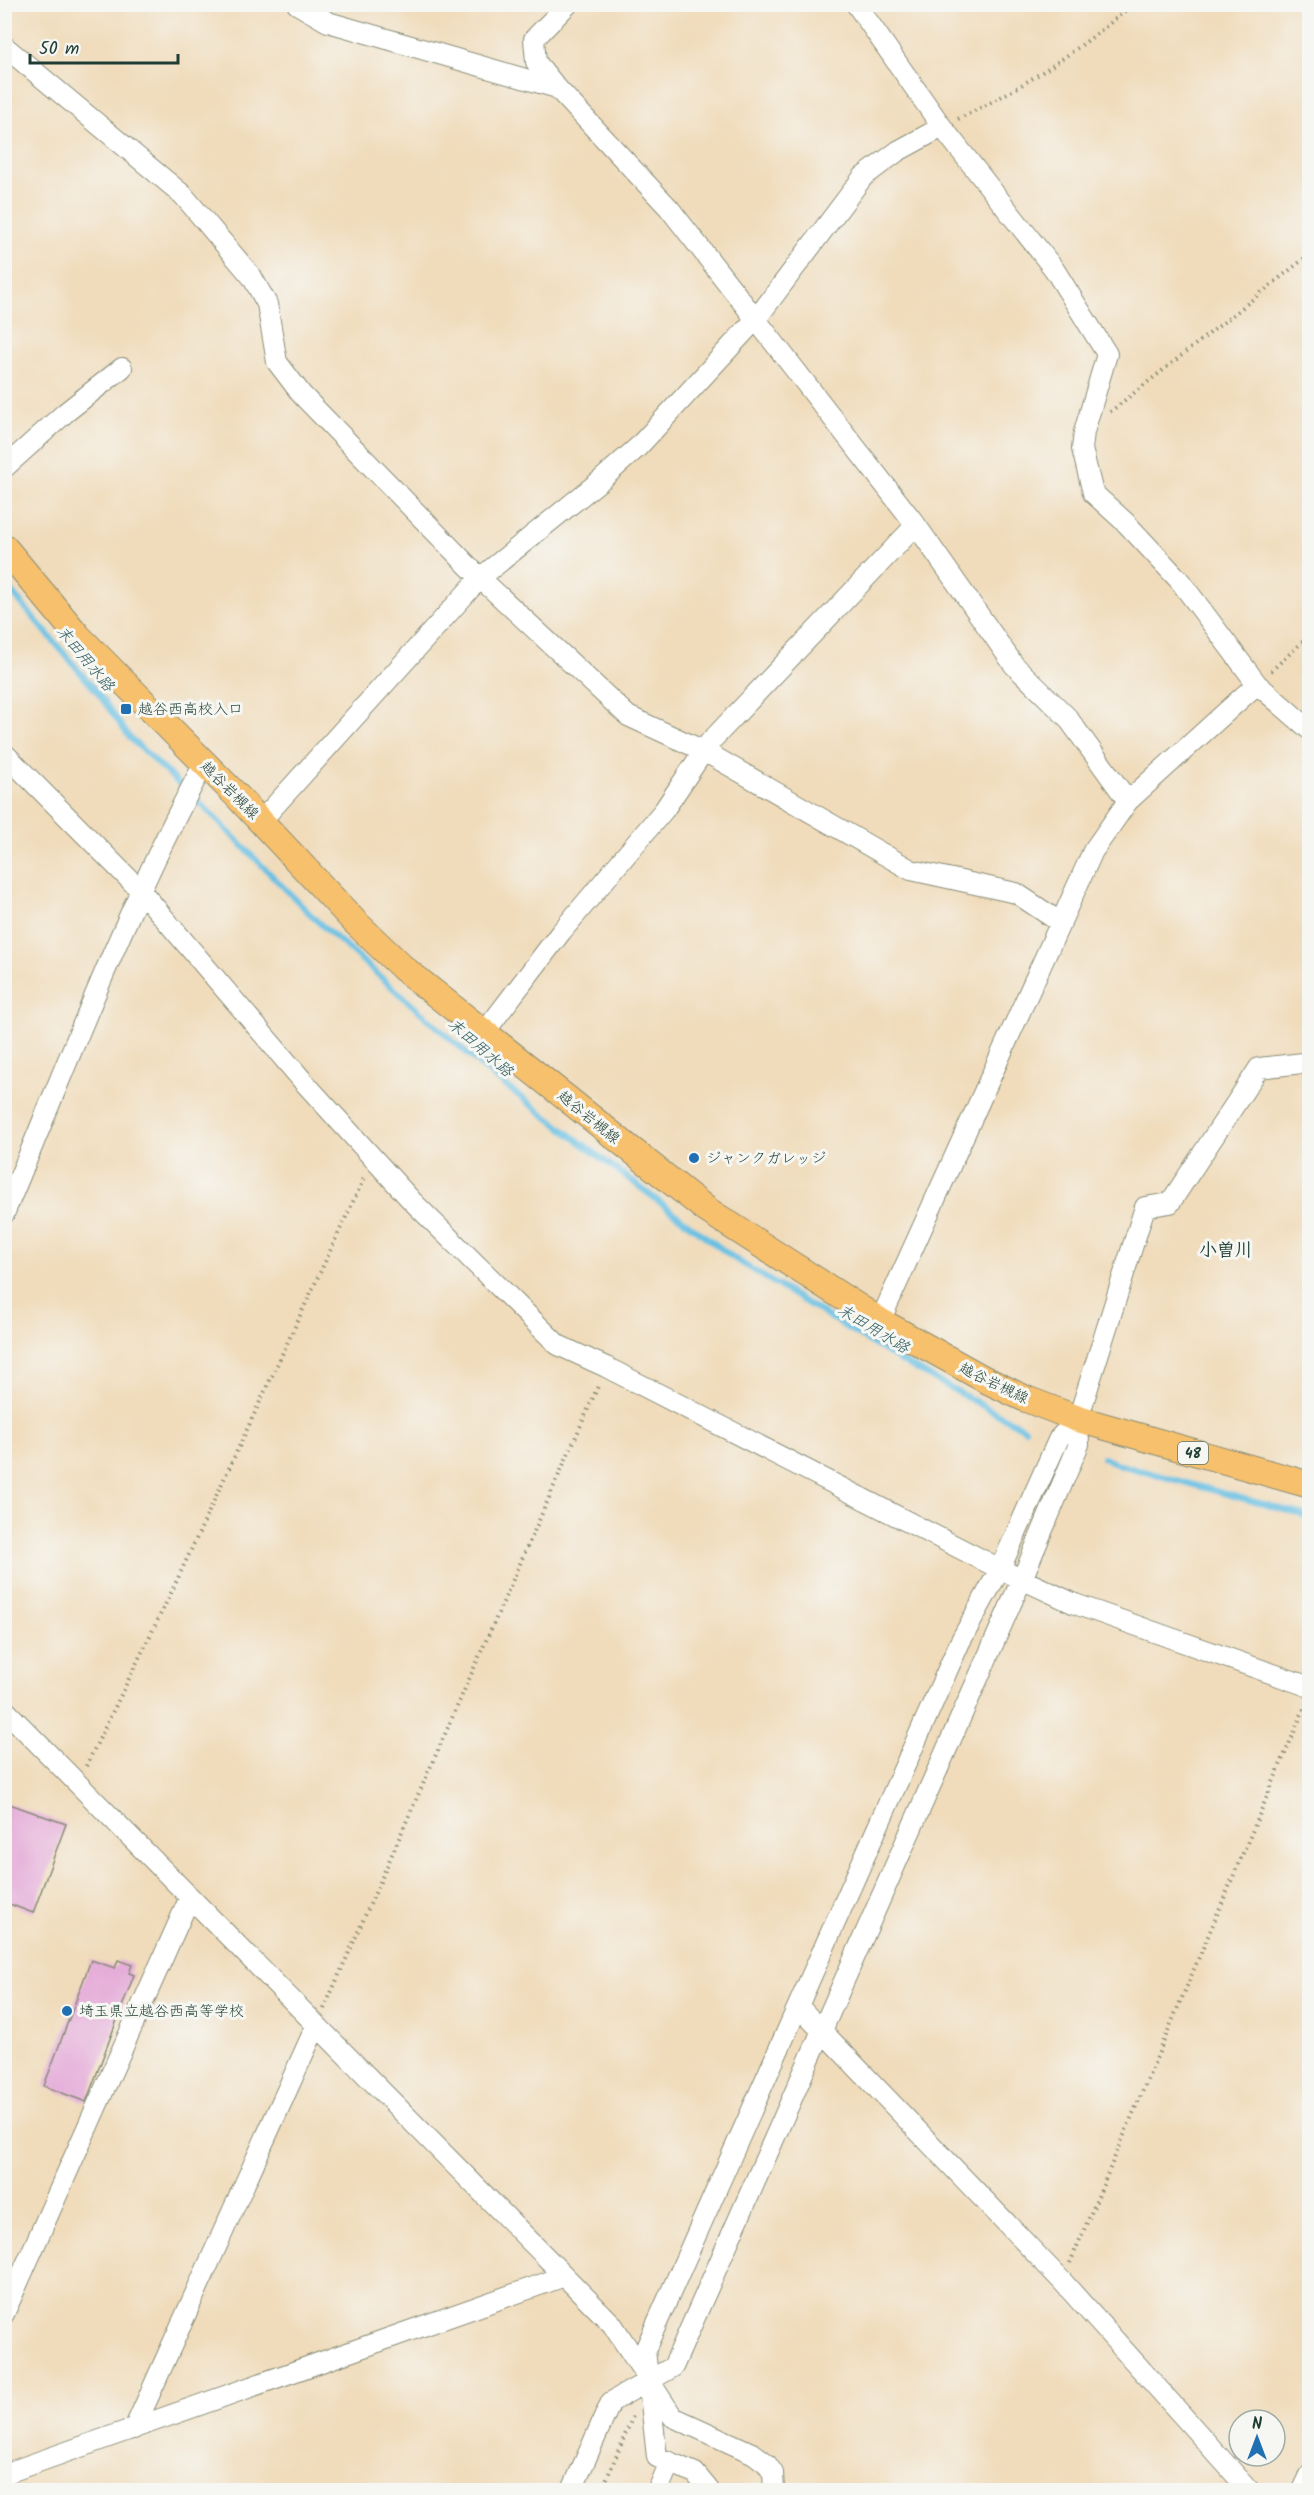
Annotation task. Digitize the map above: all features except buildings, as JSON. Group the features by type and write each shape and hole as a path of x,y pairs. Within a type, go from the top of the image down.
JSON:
{"main road":[{"name":"越谷岩槻線","path":"4,547 78,636 193,783 261,821 354,921 403,968 707,1210 880,1321 984,1379 1078,1419 1310,1485"}],"street":[{"path":"297,4 328,22 557,88"},
{"path":"568,4 534,39 536,62 557,88 669,208 757,318 916,525 1014,665 1067,717 1128,801"},
{"path":"856,4 942,127 1054,268 1107,354 1084,432 1082,449 1094,493 1126,523 1180,581 1257,684 1310,730"},
{"path":"4,46 183,195 252,277 267,304 277,362 302,395 480,578 628,716 704,751 911,870 1016,893 1061,923"},
{"path":"261,821 480,578 638,447 757,318 863,177 898,151 942,127"},
{"path":"4,468 65,413 122,368"},
{"path":"484,1033 561,932 664,810 704,751 916,525"},
{"path":"880,1321 1093,851 1128,801 1257,684"},
{"path":"4,753 141,891 303,1081 412,1201 558,1345 606,1367 1000,1569 1075,1604 1310,1687"},
{"path":"4,1214 141,891 193,783"},
{"path":"572,2490 611,2402 674,2367 1022,1579 1079,1444 1078,1419 1145,1207 1170,1203 1259,1068 1303,1063 1310,1067"},
{"path":"709,2490 695,2473 657,2457 645,2350 960,1642 1000,1569 1059,1438 1078,1419"},
{"path":"4,1709 612,2324 673,2417 754,2454 766,2463 773,2473 774,2490"},
{"path":"4,2314 190,1897"},
{"path":"799,2007 1062,2281 1249,2490"},
{"path":"134,2429 316,2026"},
{"path":"4,2474 565,2276"},
{"path":"658,2490 670,2462"},
{"path":"1303,2490 1310,2475"}],"path":[{"path":"942,127 1004,97 1104,29 1132,4"},
{"path":"1084,432 1310,254"},
{"path":"1257,684 1310,635"},
{"path":"78,1783 171,1593 373,1158"},
{"path":"316,2026 606,1367"},
{"path":"1062,2281 1310,1695"},
{"path":"602,2490 634,2414"}],"waterway":[{"name":"末田用水路","path":"4,583 98,693 130,738 207,810 317,921 494,1077 735,1259 894,1357 1025,1429"},
{"name":"末田用水路","path":"1103,1458 1310,1517"}],"place":[{"name":"越谷西高校入口","path":"126,709"},
{"name":"ジャンクガレッジ","path":"694,1158"},
{"name":"埼玉県立越谷西高等学校","path":"67,2011"}],"district":[{"name":"小曽川","path":"1226,1250"}]}
